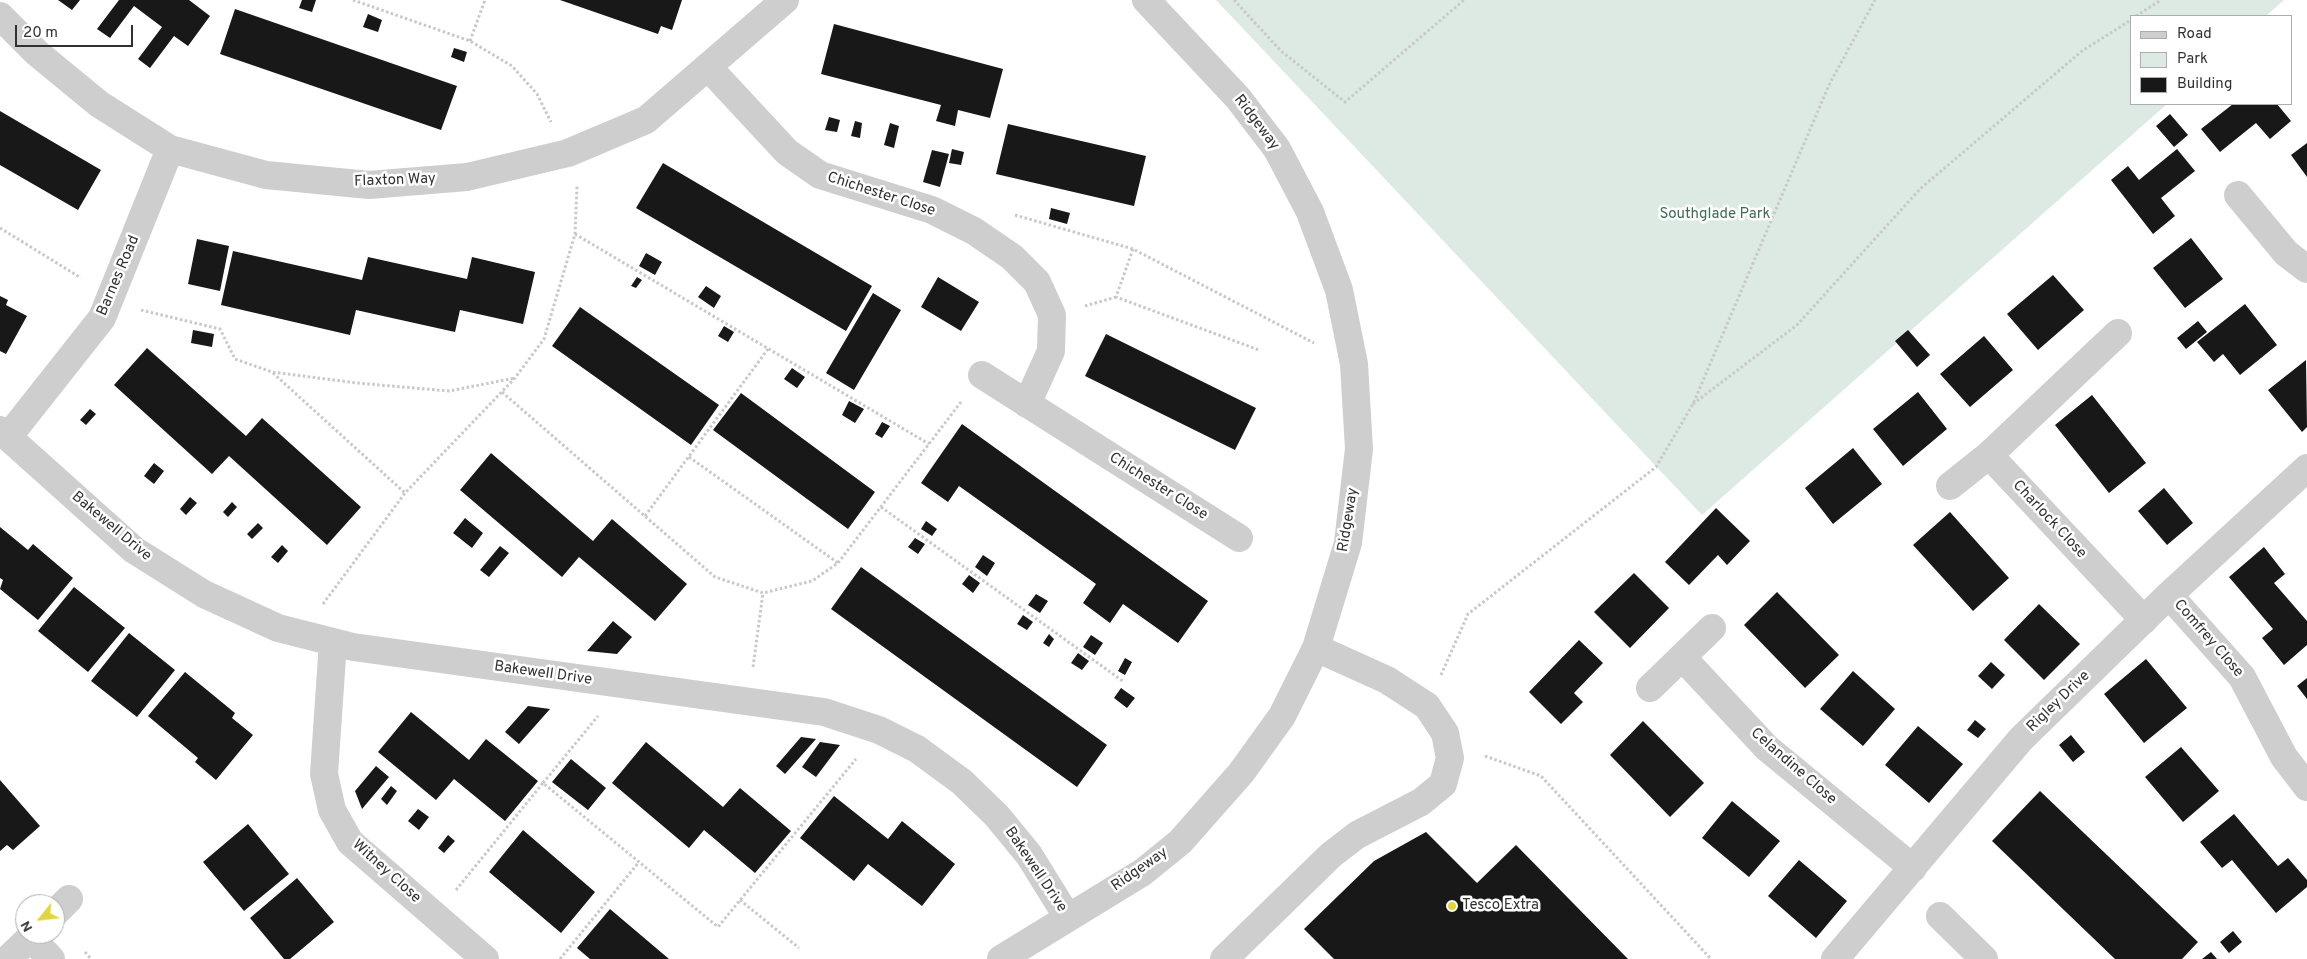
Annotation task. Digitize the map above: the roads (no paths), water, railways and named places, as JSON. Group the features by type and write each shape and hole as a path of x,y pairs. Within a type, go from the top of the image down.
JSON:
{"street":[{"name":"Flaxton Way","path":"0,16 37,53 99,104 170,149 266,175 369,185 467,177 568,153 646,120 785,0"},
{"name":"Ridgeway","path":"1001,959 1143,872 1186,835 1241,773 1282,716 1316,648 1348,543 1359,449 1354,364 1339,290 1310,212 1277,149 1238,98 1146,0"},
{"name":"Chichester Close","path":"708,67 787,152 820,175 932,210 974,231 1012,257 1037,282 1052,315 1052,350 1027,404"},
{"name":"Barnes Road","path":"4,434 102,318 170,149"},
{"path":"2238,195 2286,253 2307,269"},
{"path":"1950,486 1989,455 2118,333"},
{"name":"Chichester Close","path":"982,375 1239,538"},
{"name":"Bakewell Drive","path":"4,434 134,550 196,590 278,628 353,647 824,712 879,730 917,749 962,782 997,816 1029,855 1068,918"},
{"name":"Charlock Close","path":"1989,455 2144,620"},
{"name":"Rigley Drive","path":"1835,959 2021,739 2169,595 2307,468"},
{"name":"Comfrey Close","path":"2169,595 2242,676 2284,757 2307,787"},
{"path":"1650,688 1712,628"},
{"name":"Witney Close","path":"333,642 324,774 332,810 350,842 485,959"},
{"path":"1224,959 1330,855 1357,835 1421,802 1443,784 1450,758 1445,733 1427,706 1387,680 1316,648"},
{"name":"Celandine Close","path":"1682,657 1767,748 1913,868"},
{"path":"1940,916 1984,959"},
{"path":"8,959 24,944"},
{"path":"39,944 51,959"}],"place":[{"name":"Tesco Extra","path":"1452,906"}],"park label":[{"name":"Southglade Park","path":"1715,215"}]}
